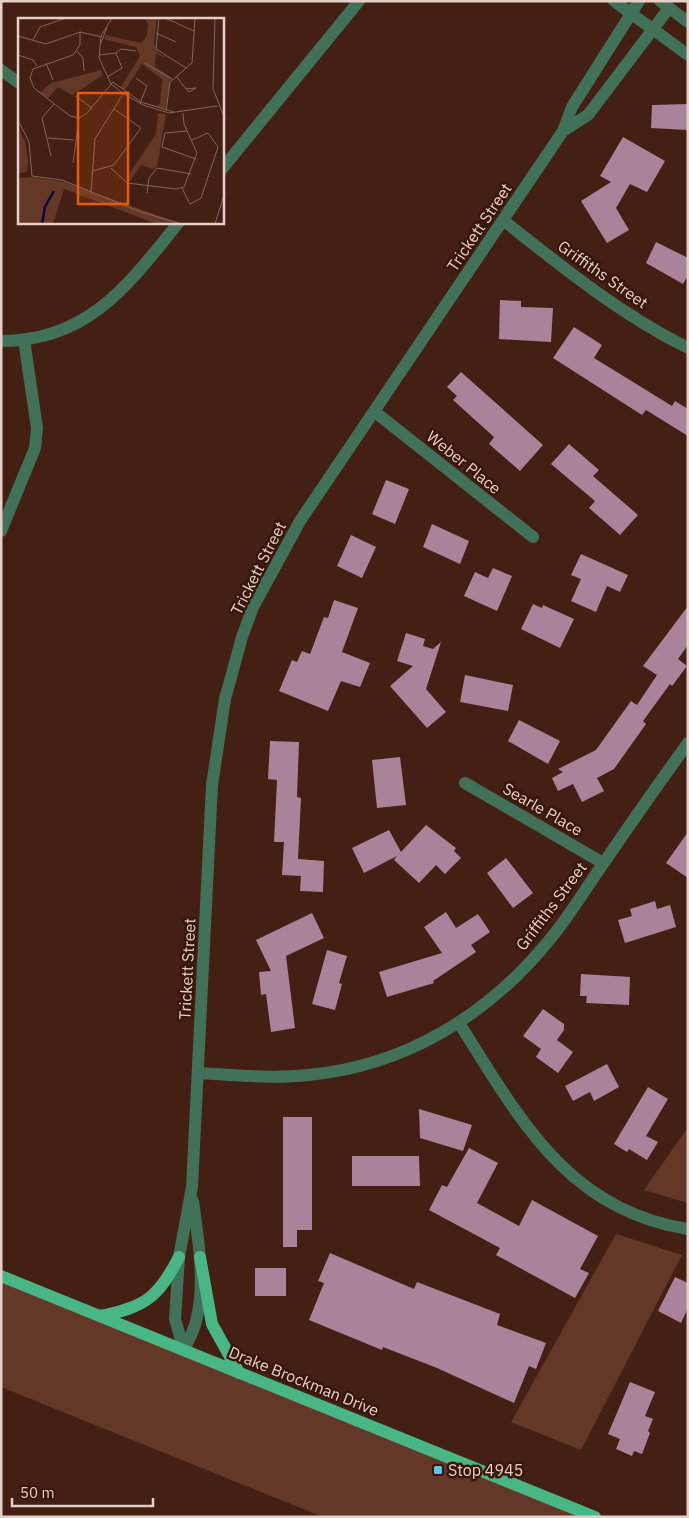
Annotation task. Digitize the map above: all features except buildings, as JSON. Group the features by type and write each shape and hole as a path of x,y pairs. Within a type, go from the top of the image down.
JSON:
{"main road":[{"path":"100,1316 127,1310 153,1297 168,1279 179,1257"},
{"path":"200,1257 212,1324 218,1339 240,1373"},
{"name":"Drake Brockman Drive","path":"1,1276 595,1517"}],"street":[{"path":"224,168 359,1"},
{"path":"614,1 688,55"},
{"name":"Trickett Street","path":"184,1350 175,1320 179,1257 192,1187 212,785 225,699 242,637 253,607 300,521 563,131 572,107 638,1"},
{"path":"665,5 688,22"},
{"name":"Trickett Street","path":"563,131 588,115 653,30 665,5"},
{"path":"1,70 18,81"},
{"name":"Griffiths Street","path":"503,220 582,283 629,314 688,348"},
{"path":"1,341 24,340 60,331 84,320 106,306 134,278 178,224"},
{"path":"1,532 35,448 37,428 24,340"},
{"name":"Weber Place","path":"375,412 533,537"},
{"name":"Griffiths Street","path":"198,1073 307,1076 348,1069 379,1061 408,1050 459,1023 501,992 552,937 688,743"},
{"name":"Searle Place","path":"465,783 604,863"},
{"path":"459,1023 518,1116 546,1152 565,1169 607,1200 653,1221 688,1229"},
{"name":"Trickett Street","path":"184,1350 196,1321 200,1257 192,1187"}],"shaded area":[{"path":"688,1127 688,1203 644,1190"},
{"path":"616,1234 682,1255 581,1450 511,1422"},
{"path":"1,1282 595,1517 323,1517 1,1387"}],"place":[{"name":"Stop 4945","path":"438,1470"}]}
